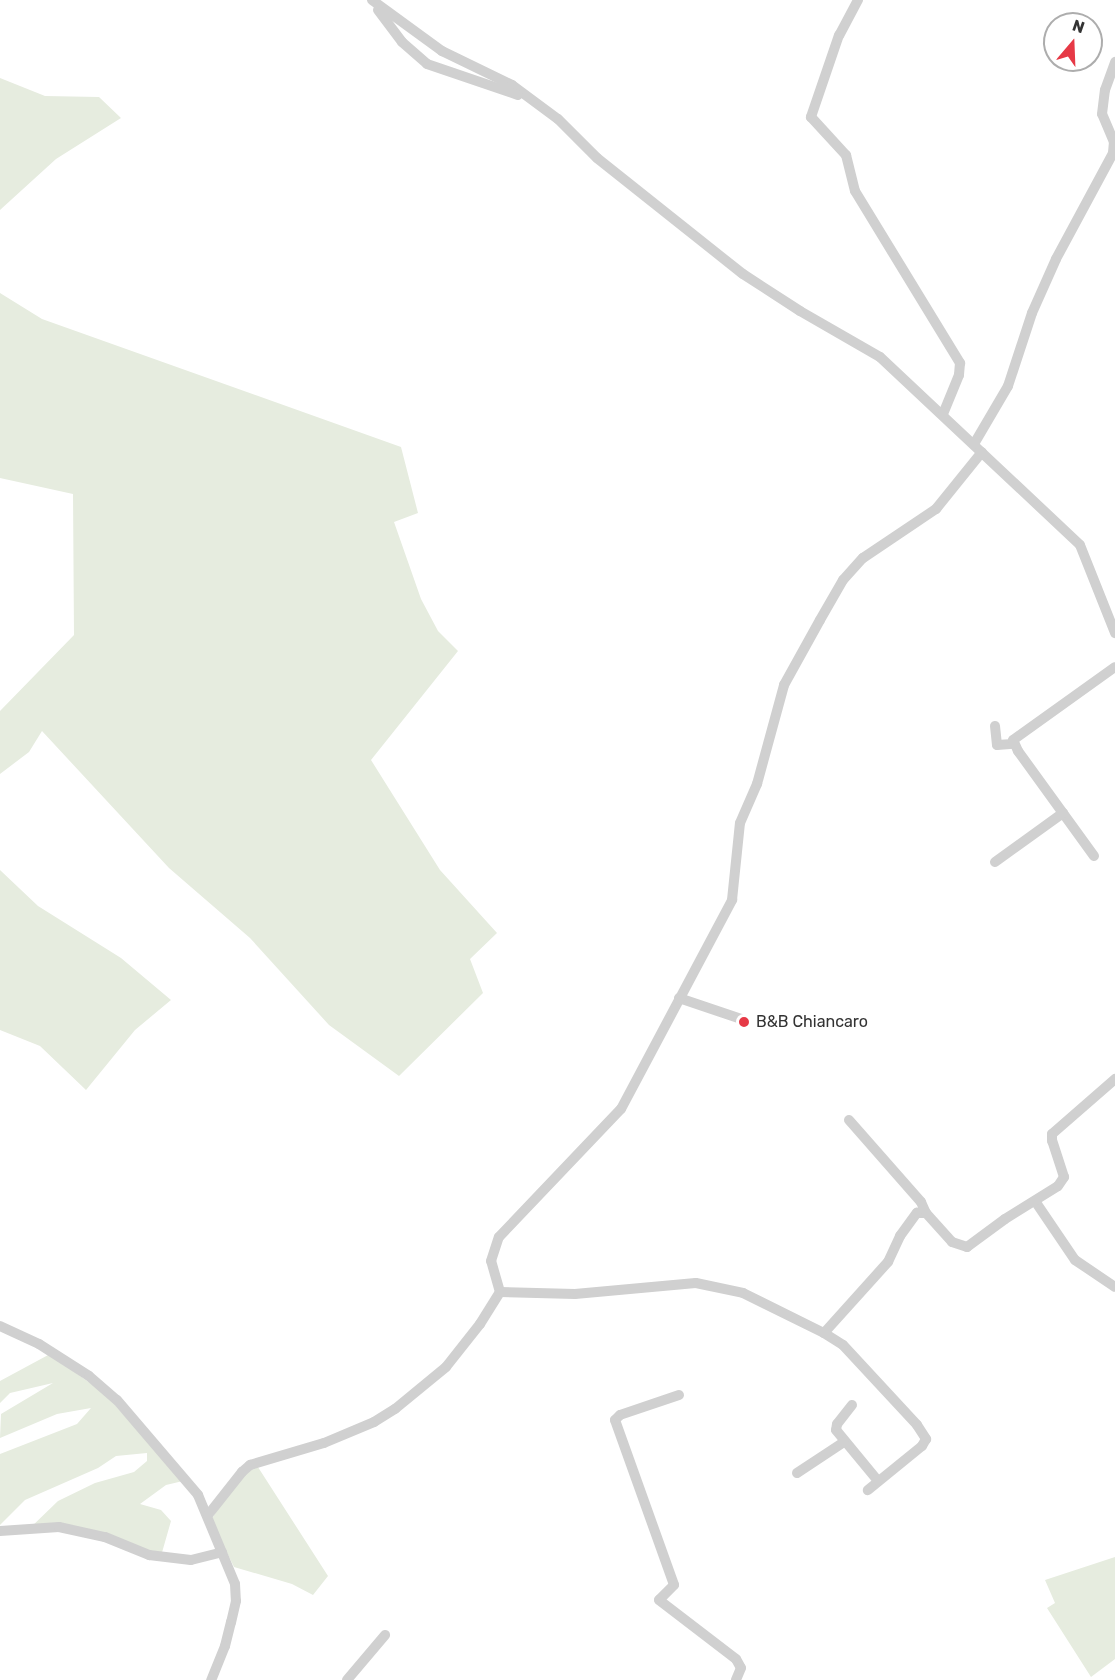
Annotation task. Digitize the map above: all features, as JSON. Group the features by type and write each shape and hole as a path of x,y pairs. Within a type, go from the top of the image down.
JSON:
{"street":[{"path":"371,0 402,42 427,64 451,74 495,85 534,103"},
{"path":"371,0 442,51 495,75 558,119 597,158 743,274 800,311 868,348 943,414 1080,544 1115,633"},
{"path":"858,0 839,35 811,117 846,155 855,191 960,363 959,375 943,414"},
{"path":"974,444 1008,386 1032,313 1056,259 1113,153 1113,142 1102,114 1105,90 1115,62"},
{"path":"208,1515 242,1472 250,1466 302,1451 374,1422 420,1391 446,1367 480,1324 500,1292 491,1261 499,1237 621,1109 732,900 738,830 757,784 767,737 784,685 802,652 851,571 863,558 936,509 982,452"},
{"path":"1094,856 1013,744 1014,737 1115,667"},
{"path":"995,726 997,745 1013,744"},
{"path":"995,861 1063,813"},
{"path":"679,998 741,1019"},
{"path":"849,1120 921,1202 926,1213 952,1242 967,1247 1064,1179 1052,1141 1052,1134 1115,1079"},
{"path":"1035,1201 1075,1260 1115,1287"},
{"path":"824,1333 888,1262 900,1236 913,1216 922,1212 926,1213"},
{"path":"500,1292 575,1294 696,1283 743,1293 824,1333 843,1345 917,1425 926,1439 922,1446 868,1490"},
{"path":"0,1326 66,1359 117,1400 198,1495 235,1584 236,1601 225,1646 211,1680"},
{"path":"679,1395 620,1415 615,1420 674,1585 659,1600 736,1659 741,1668 736,1680"},
{"path":"852,1405 837,1424 836,1431 878,1481"},
{"path":"797,1473 844,1442"},
{"path":"0,1531 59,1527 105,1537 149,1555 191,1560 222,1552"},
{"path":"347,1680 385,1635"}],"shaded area":[{"path":"0,78 45,96 99,97 121,118 56,159 0,210"},
{"path":"0,293 42,319 401,447 418,513 394,522 421,599 438,631 458,651 371,760 440,870 497,933 470,959 483,993 399,1076 329,1025 250,938 169,868 42,731 29,752 0,774 0,711 74,635 73,494 0,478"},
{"path":"0,870 38,906 121,958 171,1000 135,1030 86,1090 40,1046 0,1030"},
{"path":"50,1354 105,1394 183,1481 166,1485 140,1504 161,1510 171,1521 161,1556 72,1529 28,1530 58,1501 95,1483 134,1472 147,1461 147,1453 116,1456 98,1468 25,1500 0,1525 0,1454 77,1424 91,1408 57,1414 0,1438 1,1414 53,1383 10,1393 0,1403 0,1381"},
{"path":"256,1464 328,1576 313,1595 292,1584 234,1567 211,1520 232,1487"},
{"path":"1115,1557 1115,1659 1091,1677 1047,1608 1055,1603 1045,1580"}],"place":[{"name":"B&B Chiancaro","path":"744,1022"}]}
